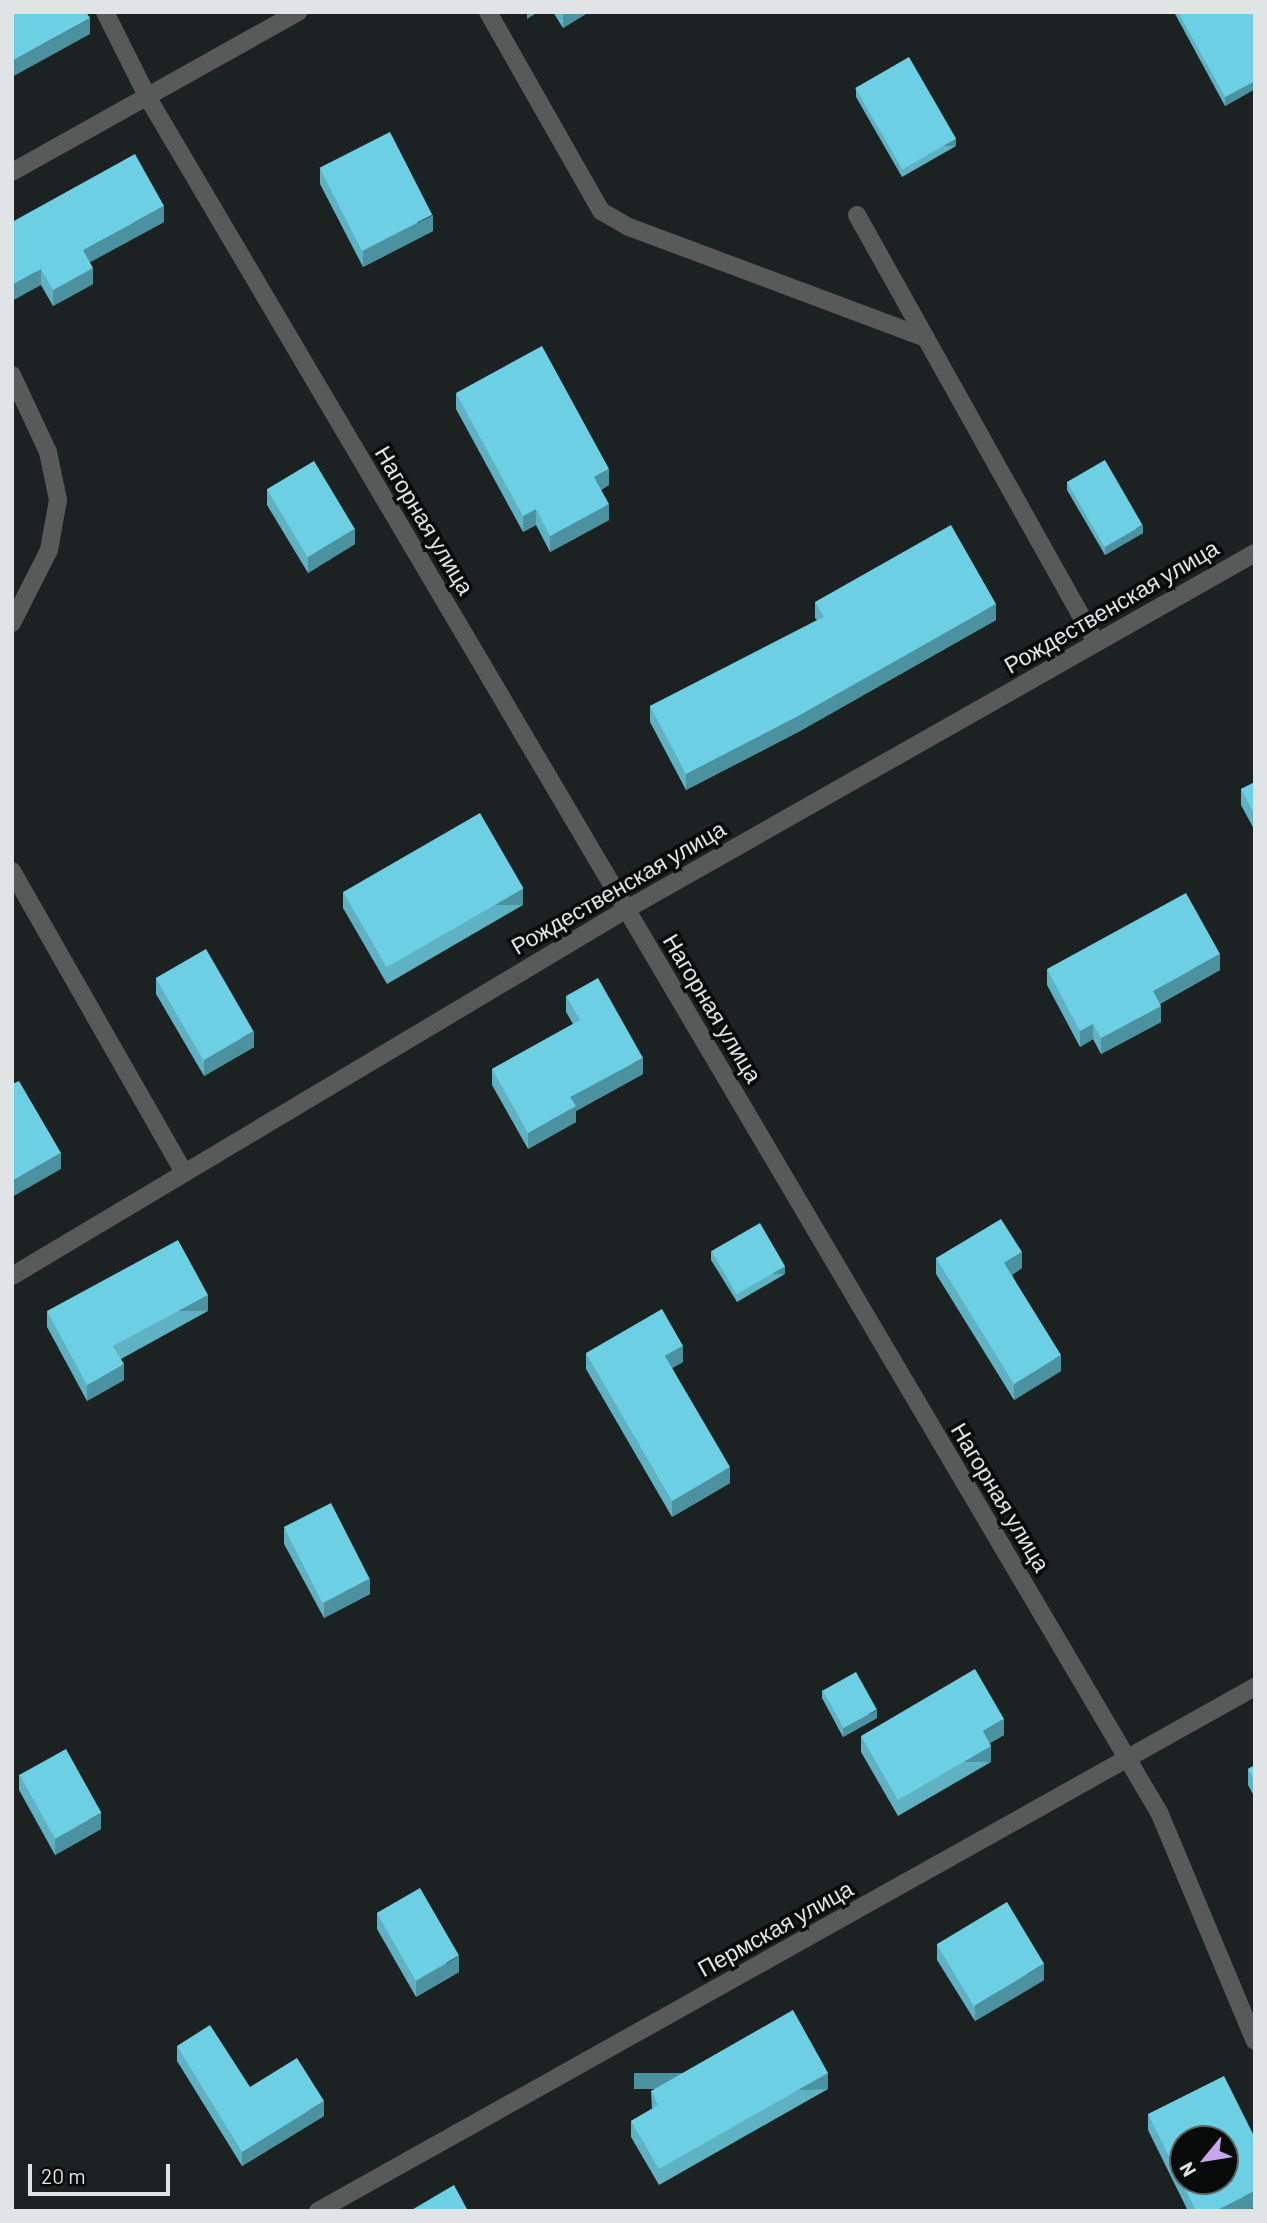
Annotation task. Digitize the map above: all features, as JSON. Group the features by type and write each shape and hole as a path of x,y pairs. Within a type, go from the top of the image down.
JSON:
{"street":[{"name":"Нагорная улица","path":"105,12 148,98 1159,1812 1255,2041"},
{"path":"12,172 298,12"},
{"path":"488,12 601,211 629,227 926,338"},
{"path":"857,215 1096,643"},
{"path":"12,375 48,452 58,500 49,550 12,623"},
{"name":"Рождественская улица","path":"12,1276 627,909 1255,553"},
{"path":"12,872 184,1173"},
{"name":"Пермская улица","path":"318,2211 1255,1687"}],"building":[{"path":"12,12 86,12 90,18 12,61"},
{"path":"1178,12 1255,12 1255,81 1225,97"},
{"path":"909,57 956,138 902,169 855,88"},
{"path":"390,132 432,215 362,251 320,168"},
{"path":"135,154 164,206 83,250 93,268 53,290 41,269 12,285 12,222"},
{"path":"542,346 609,469 594,477 609,504 550,536 536,509 523,516 456,393"},
{"path":"1105,460 1142,525 1104,547 1067,482"},
{"path":"314,461 355,529 308,557 267,489"},
{"path":"951,525 996,604 800,715 686,774 650,706 824,617 815,602"},
{"path":"1255,782 1255,815 1241,789"},
{"path":"480,813 524,888 387,967 343,892"},
{"path":"1186,893 1220,954 1153,991 1161,1006 1101,1038 1093,1024 1080,1031 1047,969"},
{"path":"206,949 254,1031 203,1060 156,978"},
{"path":"598,978 643,1058 570,1097 576,1106 528,1133 492,1069 580,1020 566,996"},
{"path":"19,1081 61,1153 12,1181 12,1084"},
{"path":"1001,1219 1022,1252 1004,1263 1061,1355 1014,1384 936,1258"},
{"path":"760,1223 785,1266 737,1294 712,1251"},
{"path":"178,1240 208,1295 113,1346 124,1364 87,1385 47,1311"},
{"path":"662,1309 683,1346 665,1356 730,1467 672,1501 586,1353"},
{"path":"331,1503 370,1579 322,1603 284,1527"},
{"path":"975,1669 1004,1719 983,1731 991,1746 898,1800 861,1736"},
{"path":"856,1672 877,1710 844,1728 823,1690"},
{"path":"66,1749 101,1813 55,1839 20,1775"},
{"path":"1255,1765 1255,1782 1248,1769"},
{"path":"420,1888 459,1956 416,1981 377,1913"},
{"path":"1007,1902 1044,1964 974,2006 937,1944"},
{"path":"793,2010 828,2073 659,2169 631,2121 658,2105 651,2091"},
{"path":"210,2025 250,2087 297,2058 324,2101 242,2152 177,2046"},
{"path":"1224,2076 1255,2138 1255,2191 1215,2211 1196,2211 1188,2195 1239,2195 1239,2125 1169,2125 1169,2156 1148,2114"},
{"path":"454,2185 468,2211 410,2211"}]}
